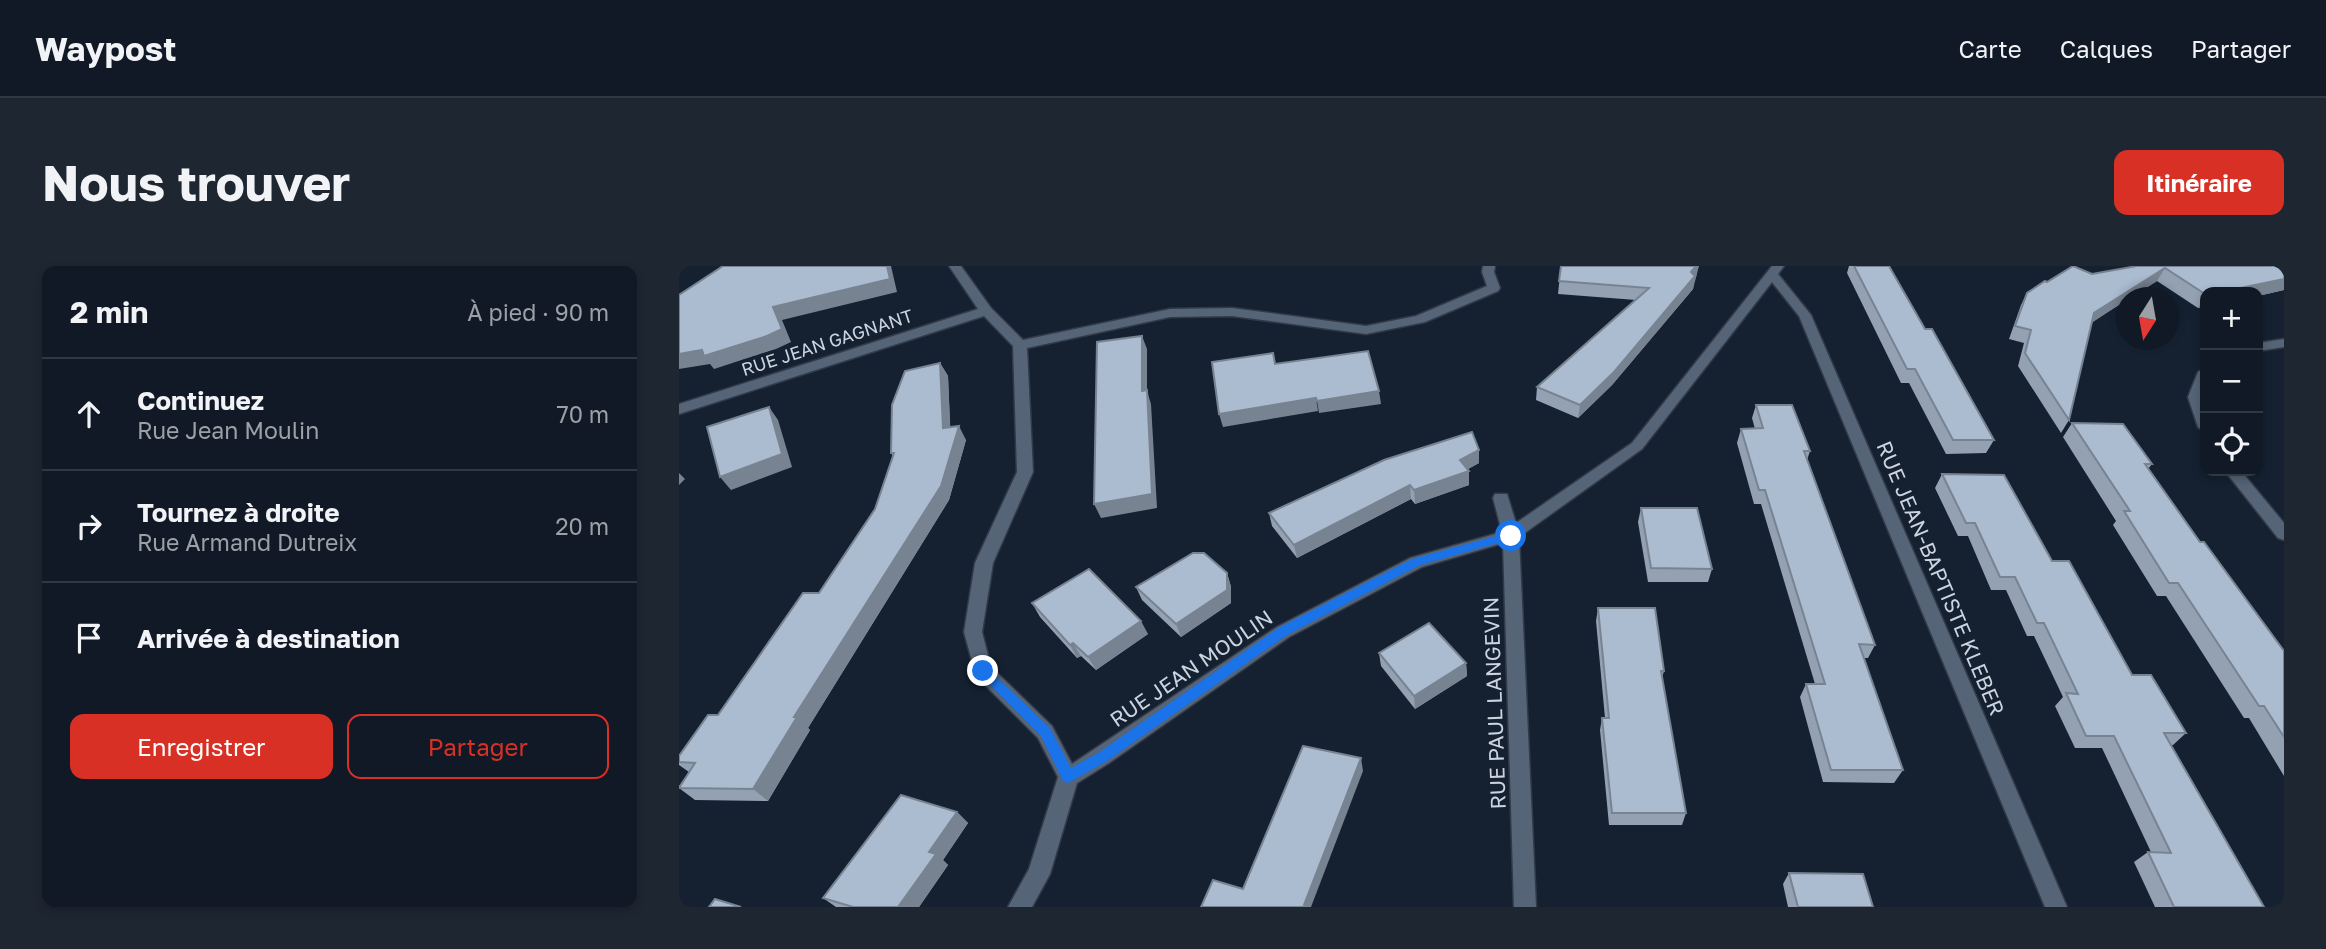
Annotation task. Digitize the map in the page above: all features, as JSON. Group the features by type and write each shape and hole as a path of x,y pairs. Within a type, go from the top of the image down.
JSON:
{"street":[{"path":"955,266 986,310 1020,345 1025,472 984,563 973,632 983,671 1045,732 1068,777 1039,874 1019,907"},
{"path":"1020,345 1170,313 1232,312 1366,330 1420,319 1494,288 1488,272 1489,266"},
{"path":"1511,536 1637,446 1775,270"},
{"name":"RUE JEAN-BAPTISTE KLEBER","path":"1775,270 1805,315 2056,907"},
{"name":"RUE JEAN GAGNANT","path":"679,409 986,310"},
{"path":"2263,346 2284,343"},
{"path":"2200,384 2195,397 2200,412"},
{"path":"2237,476 2284,534"},
{"name":"RUE PAUL LANGEVIN","path":"1501,498 1511,536 1525,907"},
{"name":"RUE JEAN MOULIN","path":"1068,777 1102,757 1283,632 1416,562 1511,536"}],"building":[{"path":"723,266 887,266 890,279 773,307 782,329 704,356 702,350 679,354 679,295"},
{"path":"1561,266 1696,266 1691,272 1695,276 1614,372 1580,405 1537,387 1649,288 1559,281"},
{"path":"1854,266 1889,266 1925,329 1932,329 1994,440 1953,440 1915,369 1907,369"},
{"path":"2073,266 2092,274 2137,266 2284,266 2284,279 2245,287 2200,287 2200,291 2165,268 2135,287 2116,287 2116,299 2094,313 2069,420 2025,353 2031,330 2015,326 2027,293"},
{"path":"1142,336 1142,391 1147,390 1152,494 1094,504 1097,342"},
{"path":"1368,351 1379,391 1219,414 1212,362 1273,353 1275,364"},
{"path":"940,363 943,428 959,426 941,486 794,717 797,717 753,789 679,788 695,763 679,762 679,756 708,715 718,715 803,593 819,593 875,509 894,453 891,453 892,405 905,371"},
{"path":"1756,405 1792,405 1810,451 1804,451 1875,645 1859,644 1903,770 1831,770 1806,684 1825,684 1765,490 1759,490 1741,429 1763,428"},
{"path":"769,407 782,454 720,477 707,427"},
{"path":"2072,423 2123,424 2152,464 2145,464 2200,542 2204,542 2284,651 2284,737 2264,706 2259,706 2178,583 2169,583 2124,511 2130,511"},
{"path":"1472,432 1479,450 1460,460 1469,471 1414,490 1410,485 1294,545 1269,513 1384,460"},
{"path":"1942,474 2004,475 2052,561 2069,561 2132,675 2151,675 2186,733 2164,733 2264,907 2174,907 2148,852 2171,853 2114,736 2086,736 2066,693 2078,694 2044,623 2037,623 2015,577 2000,577 1975,523 1966,523"},
{"path":"1641,508 1697,508 1712,569 1651,568"},
{"path":"1193,553 1204,553 1227,573 1227,590 1176,624 1136,587"},
{"path":"1089,569 1141,621 1088,657 1073,643 1070,645 1032,603"},
{"path":"1598,608 1655,608 1664,671 1661,671 1686,813 1612,813 1602,718 1609,718"},
{"path":"1429,623 1466,663 1414,696 1379,653"},
{"path":"1303,746 1361,758 1304,905 1309,907 1201,907 1213,880 1243,889"},
{"path":"901,795 957,812 929,852 936,854 898,907 853,907 823,898"},
{"path":"1789,873 1863,874 1873,907 1798,907"},
{"path":"715,899 741,907 709,907"}],"route":[{"path":"983,671 1045,732 1068,777 1102,757 1283,632 1416,562 1511,536"}]}
